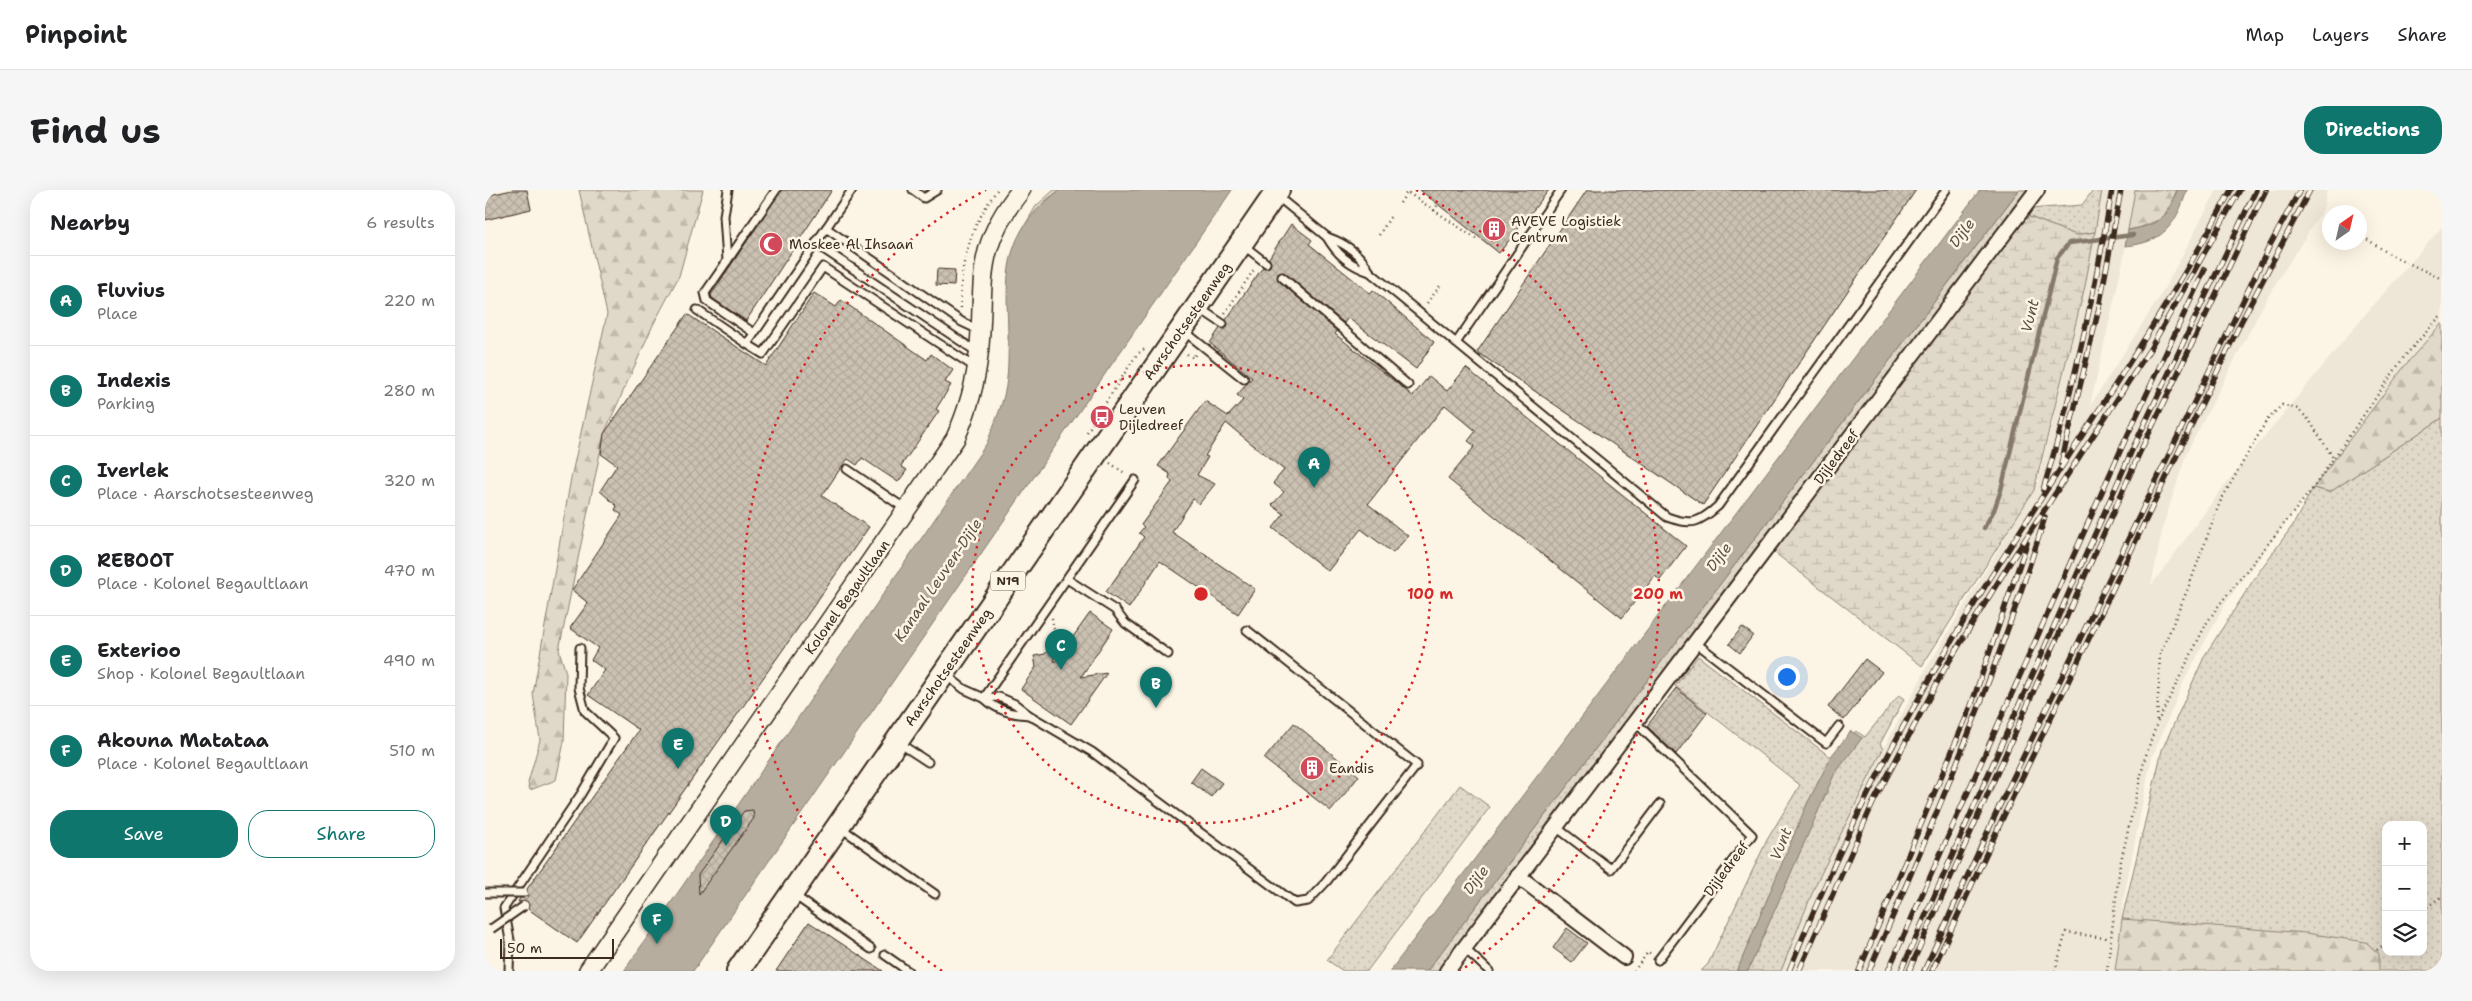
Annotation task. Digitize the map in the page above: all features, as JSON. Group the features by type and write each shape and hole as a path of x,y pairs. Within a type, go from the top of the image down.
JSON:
{"main road":[{"name":"Aarschotsesteenweg","path":"738,971 1276,192"}],"street":[{"name":"Kolonel Begaultlaan","path":"588,971 955,439 965,416 978,361 981,330 980,293 983,264 989,243 1008,205 1021,190"},
{"name":"Dijledreef","path":"1447,971 2037,190"},
{"path":"1518,876 1624,957"}],"lane":[{"path":"727,261 724,216 728,190"},
{"path":"754,333 707,301 705,293 776,190"},
{"path":"747,344 852,190"},
{"path":"913,190 925,198 937,190"},
{"path":"1456,343 1561,190"},
{"path":"1327,237 1342,242 1363,259 1370,272 1667,517 1684,523 1702,520 1718,506 1946,190"},
{"path":"1276,192 1327,237 1335,250 1356,268 1370,272"},
{"path":"826,228 962,322 981,330"},
{"path":"1241,243 1266,263"},
{"path":"816,244 978,361"},
{"path":"697,310 763,354 823,267 978,361"},
{"path":"1282,278 1408,385"},
{"path":"1197,307 1223,324"},
{"path":"1181,329 1244,379"},
{"path":"847,469 907,510"},
{"path":"984,698 1135,480"},
{"path":"1067,579 1115,610 1125,623 1168,654"},
{"path":"984,698 999,698 1015,704 1029,715 1092,752 1295,903 1308,901 1326,882 1417,765 1247,630"},
{"path":"1696,643 1826,744 1839,726"},
{"path":"509,971 510,940 504,908 581,794 615,738 585,711 579,688 580,648"},
{"path":"944,674 964,689 984,698 994,708 1010,714 1029,715"},
{"name":"Dijledreef","path":"1635,723 1752,835 1658,960"},
{"path":"897,741 928,762"},
{"path":"1556,828 1611,869 1660,804"},
{"path":"838,826 935,894"},
{"path":"485,893 524,893"},
{"path":"792,894 871,949"},
{"path":"488,930 524,906"},
{"path":"1464,948 1489,971"},
{"path":"885,955 908,971"}],"path":[{"path":"962,322 961,299 969,239 985,206 997,190"},
{"path":"1400,203 1406,191 1478,240"},
{"path":"1434,210 1438,204"},
{"path":"1379,235 1391,216"},
{"path":"2367,239 2391,255 2442,279"},
{"path":"1222,313 1224,314 1256,264"},
{"path":"1427,303 1440,286"},
{"path":"2107,971 2120,864 2145,758 2157,723 2206,624 2313,488 2404,357 2442,314"},
{"path":"2157,723 2160,654 2189,586 2220,502 2267,420 2282,405 2298,409 2309,420 2333,458"},
{"path":"1109,462 1135,480"},
{"path":"1050,604 1058,653"},
{"path":"2427,907 2442,896"},
{"path":"2055,971 2065,932 2111,939"},
{"path":"2377,950 2382,946"},
{"path":"1634,971 1648,952 1658,960"}],"shaded area":[{"path":"2102,190 2135,190 2123,261 2090,406 2162,293 2217,190 2327,190 2322,211 2268,296 2187,452 2163,526 2151,586 2227,482 2364,316 2442,227 2442,323 2407,363 2226,602 2184,681 2151,760 2124,897 2115,971 1781,971 1815,886 1854,803 1926,669 2037,485 2085,286"}],"green space":[{"path":"579,190 703,190 679,276 653,325 604,434 559,650 566,673 564,742 556,780 530,790 528,783 540,740 533,694 571,478 607,314"},
{"path":"1054,190 1060,190 1045,201 1021,232 1036,206"},
{"path":"2019,190 2033,190 1439,971 1427,971"},
{"path":"2093,190 2102,190 2095,232 2076,235 2027,216 2029,209 2082,205"},
{"path":"2135,190 2177,190 2163,218 2139,228 2128,230"},
{"path":"2027,216 2076,235 2095,232 2085,286 2034,490 1922,666 1771,550"},
{"path":"2442,323 2442,418 2330,492 2313,488 2407,363"},
{"path":"2442,418 2442,971 2377,971 2122,919 2162,750 2205,655 2258,573 2293,525 2313,488 2330,492"},
{"path":"1698,656 1837,762 1856,731 1865,737 1899,695 1904,699 1880,744 1883,749 1815,886 1781,971 1701,971 1708,964 1767,840 1800,785 1675,686"},
{"path":"1460,785 1490,807 1367,971 1343,971 1327,960"},
{"path":"2122,919 2306,933 2366,942 2379,954 2379,971 2115,971"}],"water":[{"name":"Kanaal Leuven-Dijle","path":"1060,190 1232,190 693,971 624,971 987,443 1006,386 1008,275 1012,253 1021,231 1036,210"},
{"name":"Dijle","path":"1980,190 2019,190 1427,971 1390,971"},
{"path":"2177,190 2187,190 2178,213 2166,230 2149,241 2125,246 2128,230 2147,226 2160,219 2170,208"},
{"path":"1851,731 1862,738 1834,775 1748,971 1737,971 1806,806 1832,755"}],"building":[{"path":"512,190 527,190 531,209 485,220 485,196"},
{"name":"Moskee Al Ihsaan","path":"781,190 832,190 746,321 712,298 711,295"},
{"name":"AVEVE Logistiek Centrum","path":"1420,190 1549,190 1499,253"},
{"path":"1587,190 1916,190 1703,505 1477,352"},
{"path":"1291,224 1312,240 1309,244 1370,293 1373,290 1434,342 1416,369 1348,318 1344,323 1285,273 1278,273 1279,281 1337,331 1335,334 1413,396 1429,376 1447,391 1466,368 1686,546 1660,580 1655,576 1622,618 1448,479 1475,446 1468,441 1476,431 1445,405 1368,504 1408,536 1393,553 1361,529 1328,571 1273,528 1284,514 1272,505 1284,492 1273,483 1284,470 1226,423 1205,456 1208,457 1197,475 1215,484 1199,504 1193,499 1172,532 1255,589 1238,614 1160,561 1129,608 1106,592 1144,537 1139,533 1144,527 1141,525 1172,482 1169,478 1170,474 1158,466 1205,401 1228,416 1243,400 1237,395 1252,378 1210,343 1220,328 1227,327 1226,320 1263,267 1270,266 1269,258"},
{"path":"937,269 955,270 954,286 936,285"},
{"path":"814,293 836,307 841,300 927,360 931,354 953,370 945,382 951,385 936,409 939,411 901,466 907,470 898,482 862,458 857,465 848,459 842,466 822,496 869,527 577,943 528,909 527,901 518,902 520,898 528,896 527,889 639,730 588,695 605,670 591,660 598,648 570,628 588,603 572,590 622,515 615,510 617,506 600,491 617,465 601,454 604,434 687,314 766,366"},
{"path":"1090,613 1113,629 1081,677 1107,673 1071,724 1021,689 1036,667 1034,656 1045,654 1052,644 1055,662"},
{"path":"1742,627 1753,635 1740,653 1729,644"},
{"path":"1865,659 1882,672 1844,720 1828,707"},
{"path":"1676,688 1707,713 1676,754 1647,726"},
{"name":"Eandis","path":"1294,723 1359,776 1331,811 1264,759"},
{"path":"1201,768 1222,783 1211,797 1191,782"},
{"path":"753,810 754,818 699,894 698,875 744,811"},
{"path":"809,922 883,971 776,971"},
{"path":"1567,928 1587,943 1572,962 1553,948"}],"waterway":[{"name":"Vunt","path":"1984,528 1994,510 2001,490 2057,258 2069,243 2133,235"}],"railway":[{"path":"2043,490 2064,416 2082,341 2112,190"},
{"path":"2061,464 2099,308 2121,190"},
{"path":"1789,971 1830,873 1876,778 1953,638 2141,344 2231,190"},
{"path":"1799,971 1873,803 1945,668 2011,561 2150,349 2240,190"},
{"path":"1901,971 2133,448 2256,190"},
{"path":"1909,971 2140,452 2266,190"},
{"path":"1924,971 1999,807 2269,247 2300,190"},
{"path":"1932,971 2006,811 2241,322 2310,190"},
{"path":"1888,971 2122,447 2205,269"},
{"path":"1869,971 1963,747 2006,633 2045,517"},
{"path":"1859,971 1971,706 2027,543"}],"place":[{"name":"AVEVE Logistiek Centrum","path":"1494,229"},
{"name":"Moskee Al Ihsaan","path":"771,244"},
{"name":"Leuven Dijledreef","path":"1102,417"},
{"name":"Fluvius","path":"1314,488"},
{"name":"Iverlek","path":"1061,670"},
{"name":"Indexis","path":"1156,708"},
{"name":"Eandis","path":"1312,768"},
{"name":"Exterioo","path":"678,769"},
{"name":"REBOOT","path":"726,846"},
{"name":"Akouna Matataa","path":"657,944"}]}
